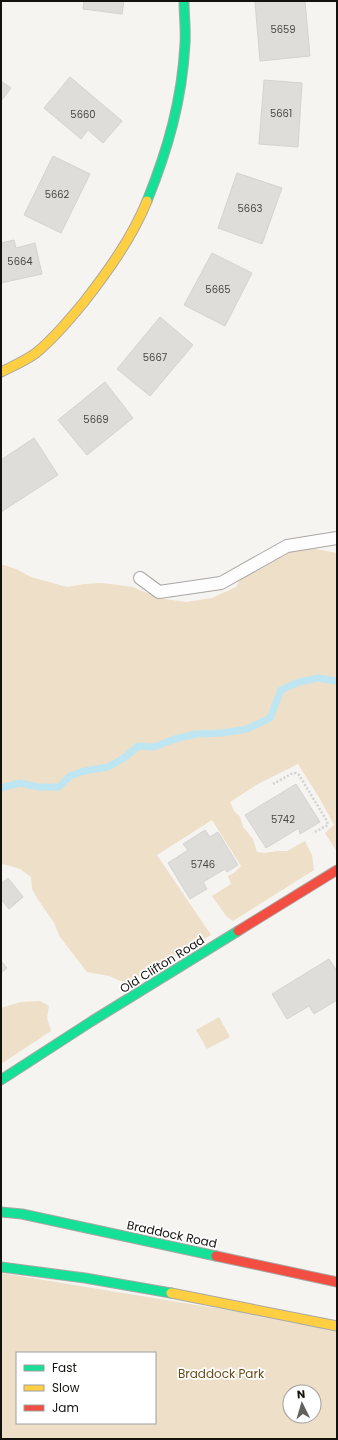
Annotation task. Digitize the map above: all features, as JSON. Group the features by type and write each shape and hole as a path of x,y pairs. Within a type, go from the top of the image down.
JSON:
{"street":[{"path":"1,372 20,364 55,335 95,289 133,232 158,177 170,140 177,107 185,54 184,1"},
{"name":"Old Clifton Road","path":"1,1080 92,1021 337,870"},
{"name":"Braddock Road","path":"1,1212 22,1214 337,1282"},
{"path":"1,1267 42,1271 139,1286 337,1326"}],"lane":[{"path":"140,578 159,592 221,584 287,546 337,538"}],"path":[{"path":"273,784 291,774 296,773 299,775 328,821 328,825 313,833"}],"green space":[{"path":"298,548 311,548 337,553 337,852 325,833 334,825 298,764 258,784 230,802 234,811 240,817 243,827 253,839 257,852 265,853 287,851 305,841 312,855 314,870 233,921 226,916 212,896 231,884 228,876 234,873 241,866 212,820 157,855 211,935 128,984 109,976 87,972 60,937 54,923 37,898 32,889 31,877 20,869 3,864 1,866 1,564 16,569 31,577 67,587 102,583 133,587 159,598 186,602 212,598 236,587 244,574 261,563"},
{"path":"40,1001 49,1006 47,1018 51,1031 1,1064 1,1008 21,1002"},
{"path":"219,1017 230,1037 207,1049 196,1030"},
{"name":"Braddock Park","path":"1,1273 337,1328 337,1439 1,1439"}],"building":[{"path":"84,1 124,1 122,14 83,9"},
{"path":"305,1 310,56 260,61 255,2"},
{"path":"70,77 122,121 103,143 88,130 81,139 44,108"},
{"path":"264,80 302,83 298,147 259,144"},
{"path":"1,81 11,88 1,101"},
{"path":"53,156 90,174 61,233 24,215"},
{"path":"237,173 282,188 262,244 218,228"},
{"path":"14,240 16,248 35,243 42,274 1,283 1,243"},
{"path":"212,253 252,273 225,326 184,305"},
{"path":"160,317 193,345 150,396 117,369"},
{"path":"105,382 133,418 87,455 58,420"},
{"path":"34,438 58,475 1,512 1,460"},
{"path":"296,784 320,822 300,834 299,828 266,848 245,815"},
{"path":"205,830 210,837 218,832 238,865 227,872 225,869 203,882 207,889 190,899 168,863 188,850 183,844"},
{"path":"8,878 23,897 9,909 1,899 1,884"},
{"path":"329,959 337,971 337,1000 314,1014 309,1006 287,1019 272,994"},
{"path":"1,961 7,968 1,973"}],"waterway":[{"path":"1,788 20,783 39,787 59,787 70,776 84,771 108,767 124,758 138,746 154,747 175,739 196,734 222,733 247,729 270,718 281,690 299,682 318,678 337,681"}],"traffic: fast":[{"path":"147,201 155,182 173,124 181,85 185,44 184,1"},
{"path":"1,1080 92,1021 238,931"},
{"path":"1,1212 22,1214 216,1256"},
{"path":"1,1267 85,1278 171,1293"}],"traffic: slow":[{"path":"1,372 36,353 73,315 119,254 141,215 147,201"},
{"path":"171,1293 337,1326"}],"traffic: jam":[{"path":"238,931 337,870"},
{"path":"216,1256 337,1282"}]}
